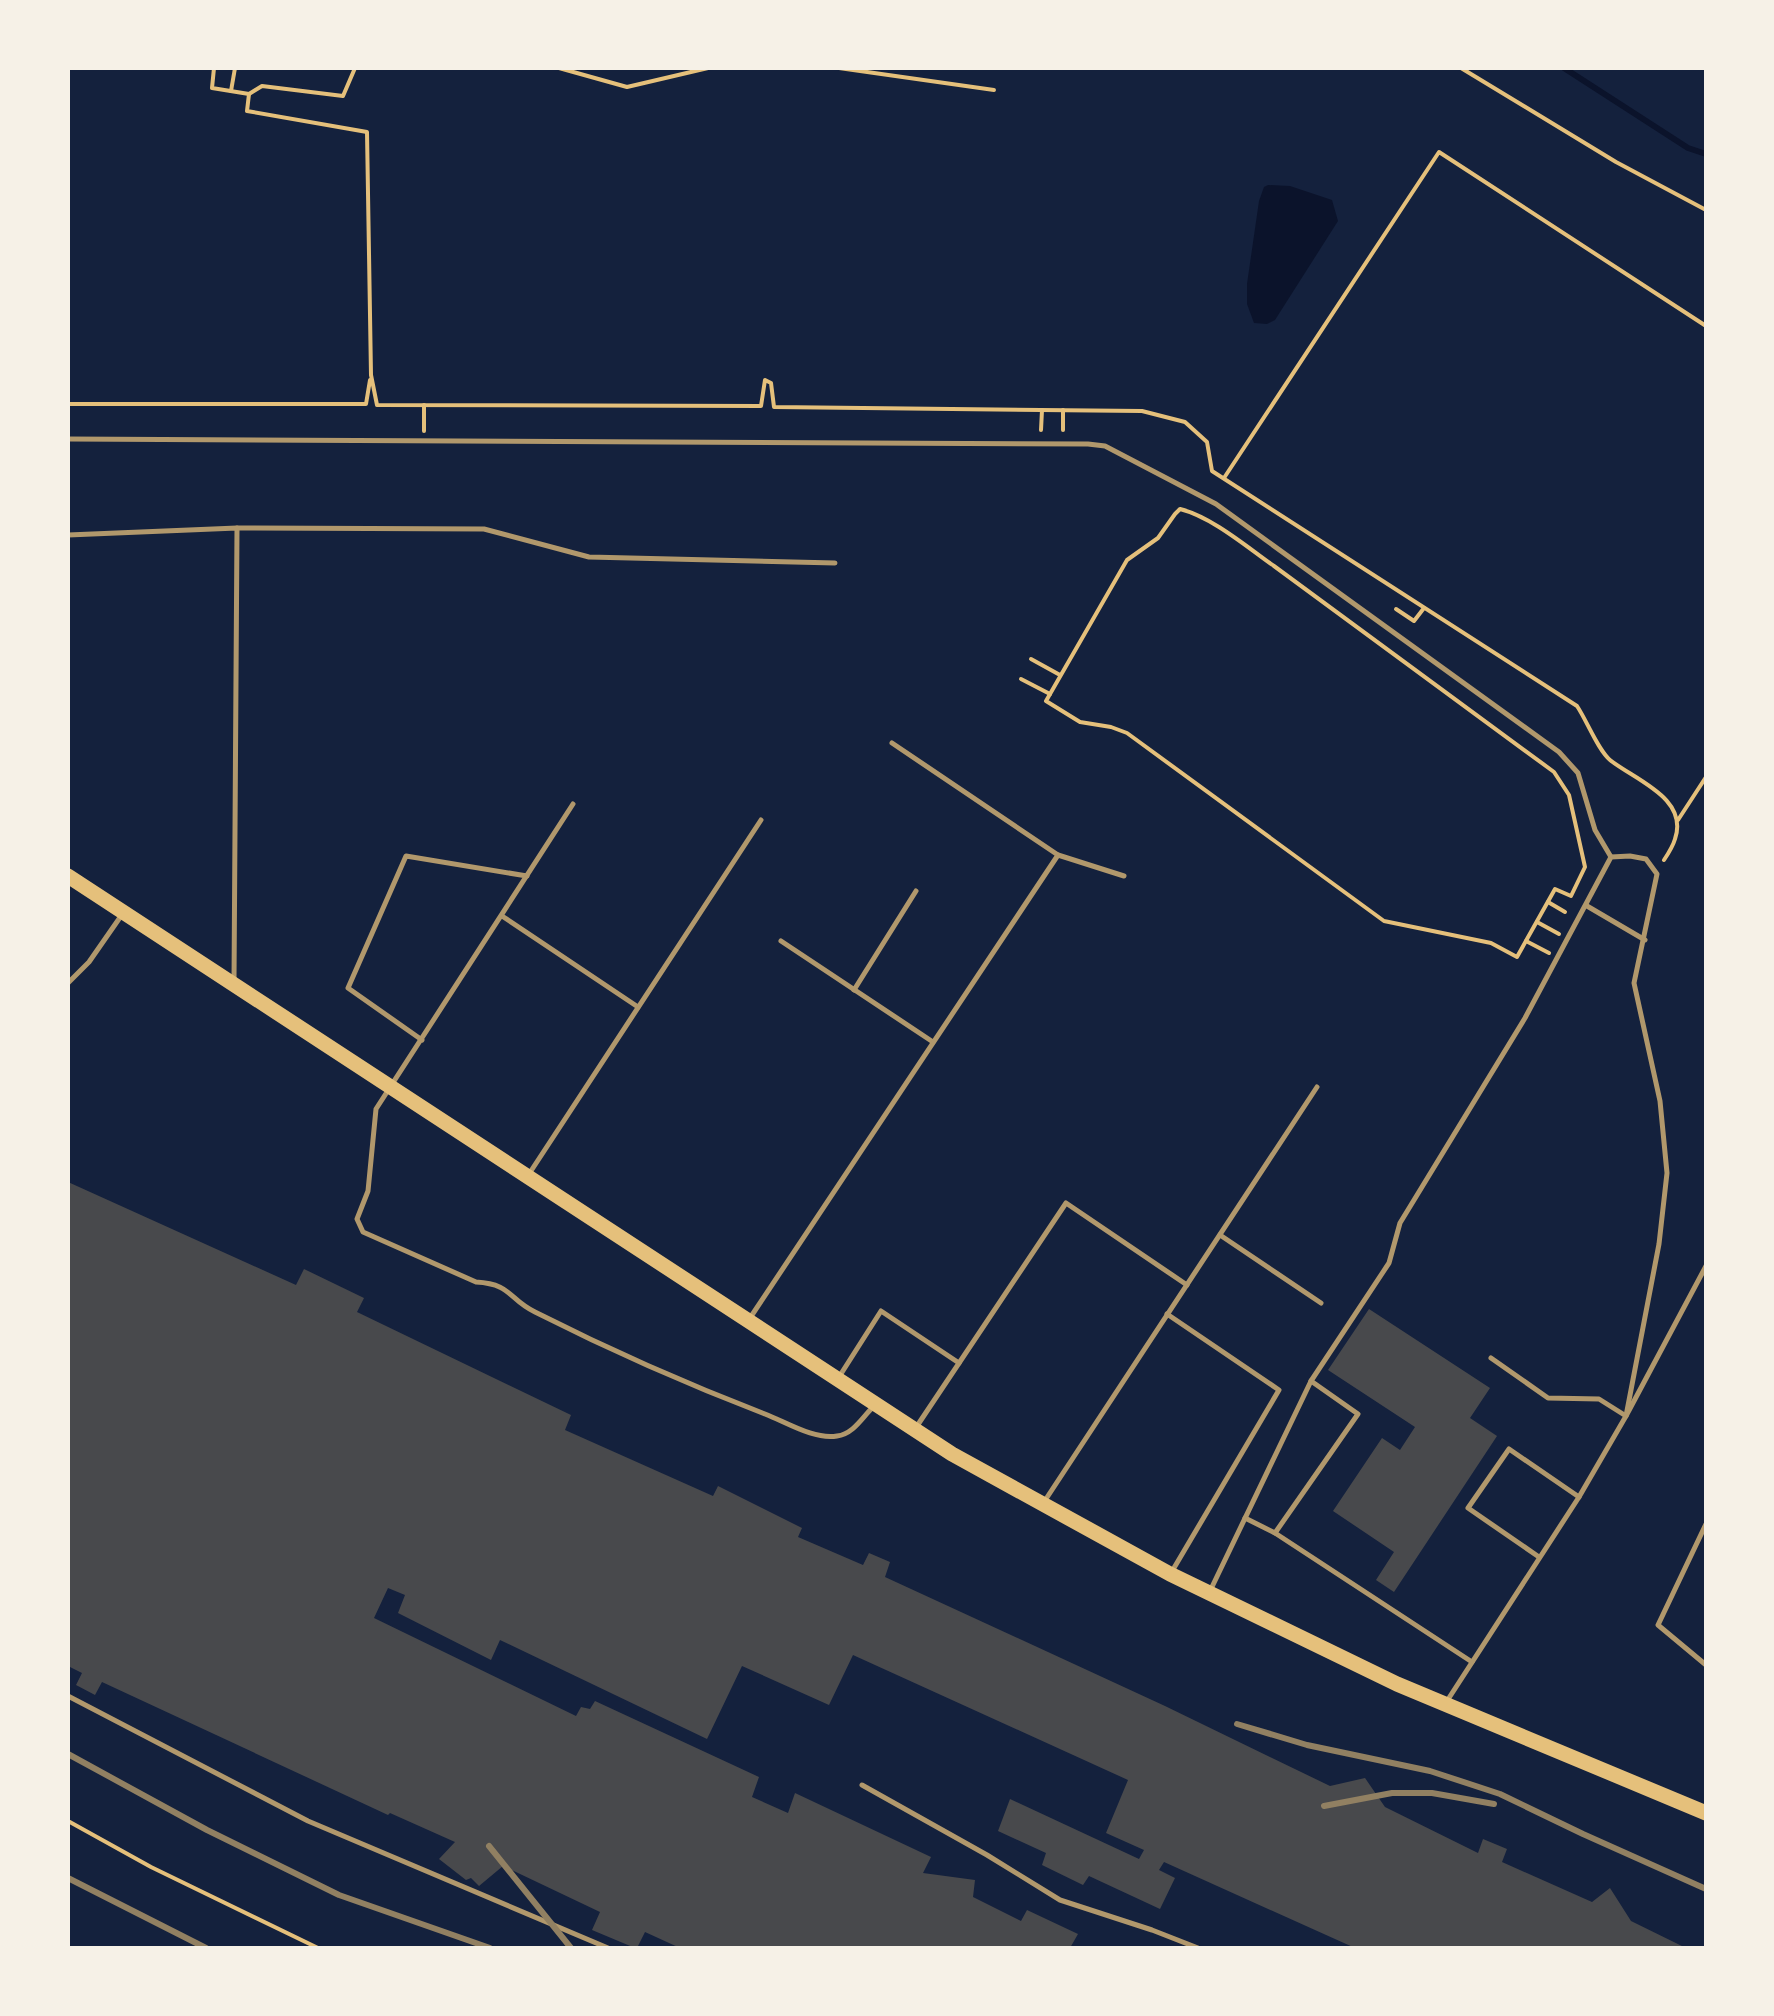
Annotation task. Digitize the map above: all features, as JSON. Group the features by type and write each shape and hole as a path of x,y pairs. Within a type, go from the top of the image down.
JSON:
{"main road":[{"path":"68,876 952,1454 1170,1574 1397,1684 1706,1813"}],"lane":[{"path":"68,439 1105,446 1216,504 1558,752 1578,773 1595,830 1610,858"},
{"path":"234,984 237,528"},
{"path":"68,536 237,528 484,530 589,558 836,563"},
{"path":"892,743 1058,855 1124,876"},
{"path":"573,804 376,1110 368,1192 357,1219 362,1232 476,1282 496,1283 529,1310 617,1352 691,1386 813,1433 846,1434 875,1404"},
{"path":"528,1176 761,820"},
{"path":"748,1321 1058,855"},
{"path":"422,1040 348,988 406,856 527,876"},
{"path":"1610,858 1646,858 1658,874 1634,984 1660,1101 1667,1173 1659,1244 1626,1416"},
{"path":"1209,1593 1311,1381 1389,1262 1400,1224 1525,1018 1610,858"},
{"path":"854,990 916,891"},
{"path":"1586,906 1645,940"},
{"path":"68,983 89,962 122,913"},
{"path":"502,916 638,1007"},
{"path":"780,941 933,1042"},
{"path":"1043,1504 1317,1087"},
{"path":"914,1430 1066,1204 1187,1285"},
{"path":"1220,1235 1321,1303"},
{"path":"1445,1703 1579,1498 1706,1266"},
{"path":"838,1380 881,1311 960,1363"},
{"path":"1168,1314 1279,1390 1170,1574"},
{"path":"1492,1358 1548,1398 1599,1399 1626,1416"},
{"path":"1275,1533 1358,1414 1311,1381"},
{"path":"1540,1557 1468,1508 1509,1449 1579,1498"},
{"path":"1245,1518 1275,1533 1472,1662"},
{"path":"1706,1524 1658,1625 1706,1665"},
{"path":"68,1696 308,1821 608,1948"},
{"path":"862,1785 1060,1900 1198,1948"}],"path":[{"path":"214,68 212,88 249,94 262,86 343,96 355,68"},
{"path":"231,91 235,68"},
{"path":"559,68 627,87 708,68"},
{"path":"839,68 994,90"},
{"path":"1461,68 1616,162 1706,210"},
{"path":"249,94 247,111 367,132 371,375 377,406"},
{"path":"1223,478 1438,152 1706,326"},
{"path":"366,404 371,375"},
{"path":"762,406 765,380 771,383 774,407"},
{"path":"68,404 1142,410 1185,422 1207,442 1212,471 1577,706 1607,758 1649,784 1678,820"},
{"path":"424,406 424,441"},
{"path":"1041,444 1042,410"},
{"path":"1063,410 1063,444"},
{"path":"1180,509 1190,512 1274,566 1554,772 1569,795 1585,867 1570,896 1555,889 1517,957 1491,943 1384,921 1127,734 1080,722 1046,701 1050,694 1127,560 1158,538 1180,509"},
{"path":"1396,609 1414,622 1424,608"},
{"path":"1032,659 1060,675"},
{"path":"1020,678 1050,694"},
{"path":"1658,874 1676,838 1678,820 1706,777"},
{"path":"1548,902 1579,920"},
{"path":"1536,922 1568,940"},
{"path":"1526,940 1558,958"},
{"path":"68,1820 152,1867 318,1948"}],"water":[{"path":"1268,185 1290,186 1332,200 1338,221 1275,320 1267,324 1254,323 1247,304 1247,284 1259,201"}],"building":[{"path":"68,1182 296,1285 304,1269 364,1298 357,1312 571,1415 565,1430 713,1496 718,1486 802,1528 798,1537 863,1565 869,1553 890,1562 885,1577 1330,1786 1365,1778 1385,1807 1478,1853 1483,1839 1507,1849 1502,1862 1592,1902 1610,1888 1631,1921 1686,1948 1355,1948 1164,1862 1159,1870 1175,1878 1160,1909 1089,1876 1083,1885 1042,1865 1046,1853 998,1831 1010,1799 1139,1859 1144,1850 1106,1833 1128,1780 853,1655 829,1705 742,1666 707,1739 500,1640 491,1660 398,1613 405,1595 388,1588 374,1618 576,1716 581,1707 590,1709 595,1701 759,1777 752,1797 788,1813 795,1793 931,1857 923,1873 975,1880 973,1897 1021,1921 1027,1910 1078,1934 1070,1948 680,1948 645,1932 635,1948 592,1930 600,1912 503,1866 479,1886 471,1878 466,1880 439,1859 455,1842 388,1815 102,1682 95,1695 76,1685 82,1673 68,1666"},
{"path":"1369,1309 1490,1388 1470,1418 1497,1436 1394,1592 1376,1580 1394,1552 1333,1511 1382,1438 1400,1450 1415,1427 1328,1370"}],"waterway":[{"path":"1564,68 1688,148 1706,154"}],"railway":[{"path":"1237,1724 1307,1745 1430,1771 1500,1794 1706,1889"},
{"path":"68,1754 207,1830 339,1895 490,1948"},
{"path":"1324,1806 1392,1793 1432,1793 1494,1804"},
{"path":"489,1846 571,1948"},
{"path":"68,1878 206,1948"}]}
